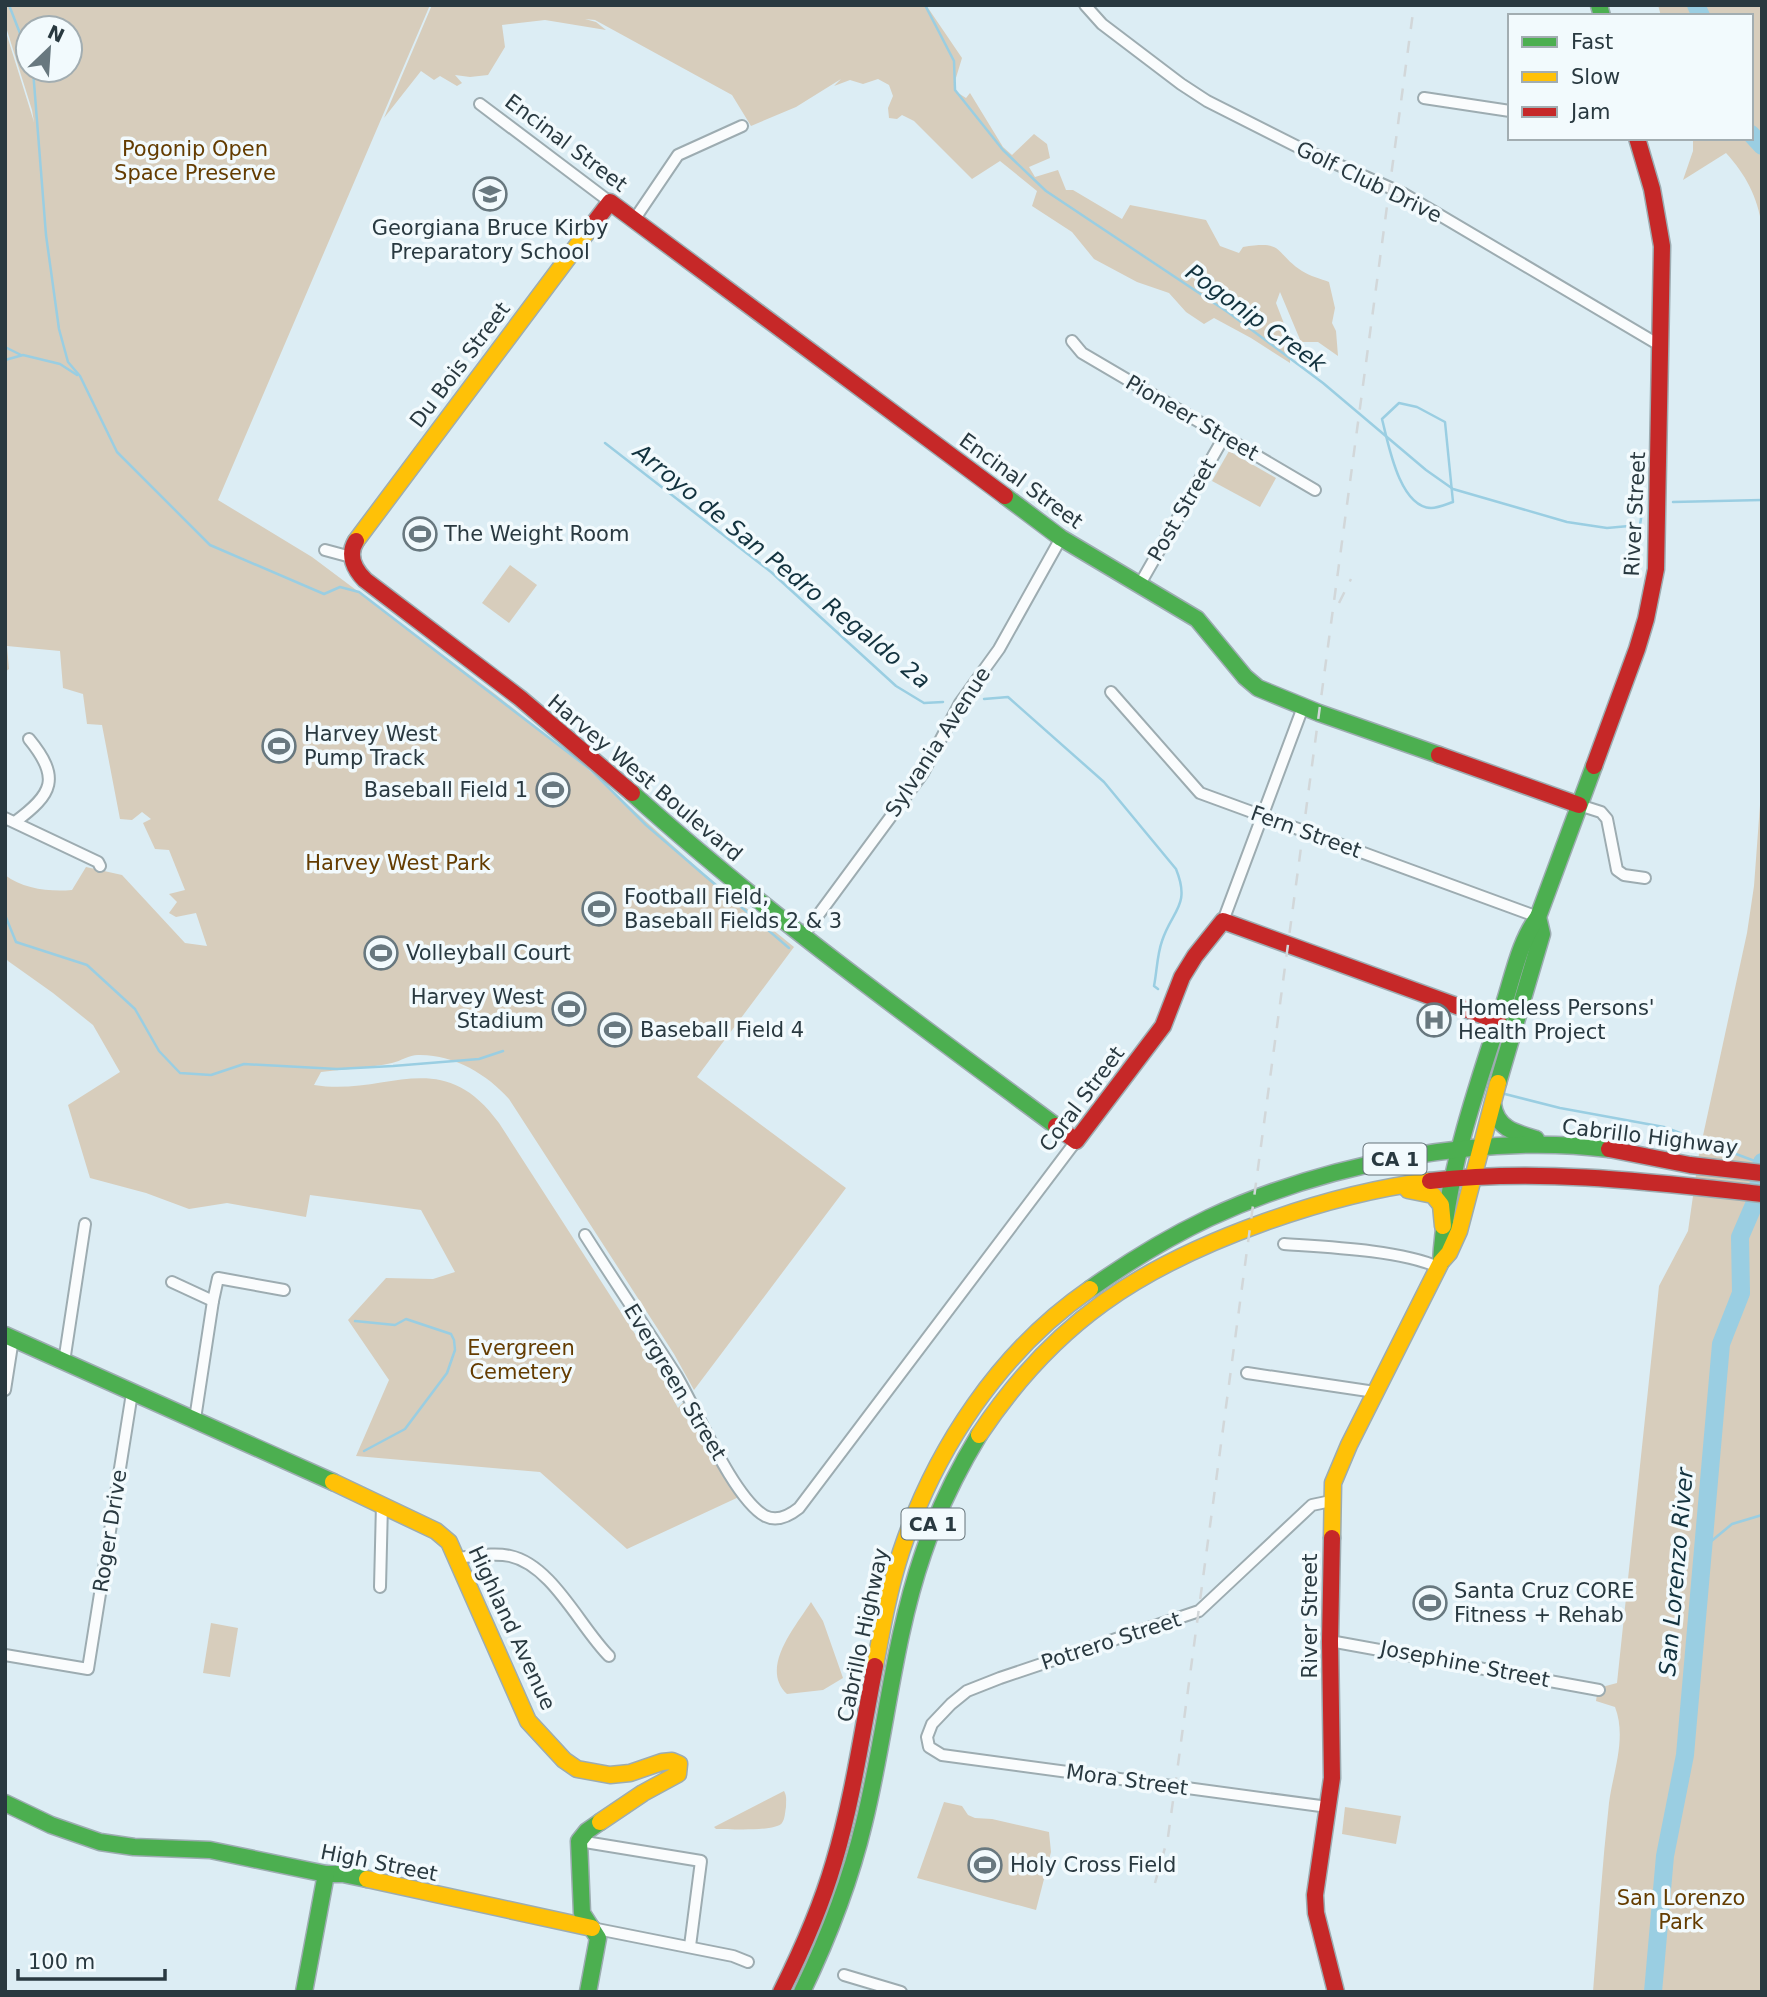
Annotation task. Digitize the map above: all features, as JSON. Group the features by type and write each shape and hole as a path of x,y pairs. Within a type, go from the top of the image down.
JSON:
{"main road":[{"name":"River Street","path":"1439,1264 1444,1226 1470,1108 1530,928 1538,917 1637,649 1656,569 1662,246 1652,189 1638,140"},
{"name":"Encinal Street","path":"610,202 1060,538 1197,619 1245,677 1258,688 1303,707 1579,806"},
{"name":"Du Bois Street","path":"351,557 352,546 359,535 610,202"},
{"name":"Harvey West Boulevard","path":"351,557 355,571 365,580 520,698 802,937 1076,1142"},
{"name":"River Street","path":"1336,1992 1316,1913 1315,1895 1332,1778 1330,1641 1333,1483 1439,1264 1455,1241 1514,1025 1542,934 1538,917"},
{"path":"1223,921 1498,1021"},
{"name":"Coral Street","path":"1076,1142 1163,1027 1182,978 1195,956 1223,921"},
{"path":"1493,1104 1493,1113 1502,1126 1560,1146"},
{"path":"1044,1118 1062,1125 1073,1124 1101,1109"},
{"name":"Cabrillo Highway","path":"781,1992 814,1923 835,1860 891,1592 909,1530 925,1490 944,1452 991,1382 1034,1334 1082,1293 1135,1256 1254,1198 1321,1177 1392,1160 1483,1146 1560,1146 1614,1150 1698,1166 1762,1173"},
{"name":"Cabrillo Highway","path":"802,1992 834,1922 857,1851 870,1800 911,1593 938,1512 956,1474 1001,1403 1028,1370 1073,1326 1142,1276 1198,1248 1286,1214 1389,1188 1474,1177 1557,1176 1697,1186 1762,1194"},
{"path":"1389,1188 1433,1195 1441,1205 1444,1226"},
{"name":"Highland Avenue","path":"9,1337 383,1504 436,1531 449,1542 528,1721 564,1760 577,1769 610,1775 630,1773 662,1762 672,1761 679,1764 678,1774 643,1793 587,1831 579,1841"},
{"name":"High Street","path":"5,1804 58,1829 107,1844 192,1847 326,1874 343,1874 592,1928"},
{"path":"579,1841 582,1913 597,1938 588,1992"},
{"path":"304,1992 326,1874"}],"street":[{"name":"Golf Club Drive","path":"1085,5 1101,24 1181,85 1207,101 1298,147 1404,194 1661,346"},
{"path":"1424,98 1508,111"},
{"name":"Encinal Street","path":"480,104 610,202"},
{"path":"634,220 678,155 741,126"},
{"name":"Pioneer Street","path":"1072,341 1082,353 1315,490"},
{"name":"Post Street","path":"1140,584 1224,437"},
{"name":"Sylvania Avenue","path":"802,937 923,773 960,703 999,649 1060,538"},
{"path":"325,550 351,557"},
{"name":"Fern Street","path":"1111,692 1200,793 1538,917"},
{"path":"1223,921 1303,707"},
{"path":"10,820 43,799 49,784 48,767 29,739"},
{"path":"1579,806 1601,812 1607,818 1617,870 1624,875 1645,878"},
{"path":"10,820 98,862 100,866"},
{"name":"Coral Street","path":"776,1519 799,1508 1076,1142"},
{"path":"64,1362 85,1224"},
{"name":"Evergreen Street","path":"585,1235 678,1378 727,1470 750,1502 764,1516 776,1519"},
{"path":"1284,1244 1330,1247 1439,1264"},
{"path":"195,1419 218,1278 284,1290"},
{"path":"172,1282 214,1301"},
{"path":"5,1390 9,1337"},
{"path":"1247,1373 1375,1392"},
{"name":"Roger Drive","path":"5,1655 88,1669 132,1392"},
{"name":"Potrero Street","path":"929,1747 927,1737 932,1724 967,1692 1199,1611 1312,1505 1331,1501"},
{"path":"380,1587 383,1504"},
{"path":"455,1558 494,1554 526,1561 540,1571 554,1587 609,1656"},
{"name":"Josephine Street","path":"1330,1641 1599,1690"},
{"name":"Mora Street","path":"929,1747 942,1755 1328,1807"},
{"path":"579,1841 701,1861 690,1946"},
{"name":"High Street","path":"592,1928 690,1946 748,1962"},
{"path":"844,1975 901,1992"}],"green space":[{"name":"Harvey West Park","path":"5,5 430,5 218,500 312,557 495,694 579,761 702,872 794,947 697,1077 846,1188 694,1390 674,1354 509,1099 490,1081 456,1062 418,1055 383,1065 321,1072 314,1085 341,1087 412,1078 434,1079 456,1085 477,1099 499,1123 655,1365 678,1408 687,1398 741,1496 627,1549 540,1472 356,1456 389,1380 348,1320 386,1278 433,1279 455,1272 421,1210 310,1195 306,1217 227,1203 189,1209 146,1193 90,1178 68,1105 120,1072 93,1025 5,957 5,875 28,886 64,891 72,890 86,867 122,875 185,943 207,946 196,913 176,917 169,913 177,902 169,894 185,890 169,850 155,849 143,823 151,819 142,812 132,820 120,819 102,725 87,724 83,694 63,688 60,651 7,646 9,669 5,672 5,29 14,58 14,84 22,84 34,122 24,84 84,84 84,14 14,14 14,53 5,24"},
{"path":"432,5 926,5 962,58 955,91 966,98 970,93 1003,147 1012,155 1034,134 1047,144 1050,158 1029,167 1035,177 1058,170 1066,190 1073,190 1122,219 1130,205 1206,220 1220,246 1239,253 1243,247 1257,245 1278,249 1302,271 1329,282 1335,308 1332,323 1336,331 1338,356 1318,342 1301,342 1280,292 1276,303 1290,339 1290,363 1214,318 1204,324 1186,312 1169,293 1137,282 1094,259 1072,232 1032,206 1037,191 1000,161 972,179 914,121 902,115 897,119 889,118 888,108 893,96 889,85 878,79 863,84 850,80 834,86 841,79 796,107 751,126 732,95 595,20 585,19 596,22 606,30 545,20 502,25 505,47 488,75 455,75 462,83 457,86 440,76 434,80 421,71 384,118"},
{"path":"1658,5 1762,5 1762,226 1750,186 1726,153 1683,180 1693,151 1693,140 1753,140 1753,14 1660,14"},
{"path":"1229,451 1276,478 1260,507 1212,481"},
{"path":"510,565 537,585 509,623 482,603"},
{"name":"San Lorenzo Park","path":"1762,778 1762,1992 1593,1992 1609,1803 1620,1731 1615,1707 1596,1701 1598,1688 1617,1683 1659,1286 1688,1231 1699,1154 1747,933 1754,886"},
{"path":"811,1602 823,1621 843,1678 823,1690 787,1694 779,1684 778,1660 789,1635"},
{"path":"211,1623 238,1628 230,1677 203,1673"},
{"path":"784,1791 785,1815 778,1826 751,1829 714,1827"},
{"name":"Holy Cross Field","path":"944,1802 962,1806 968,1815 975,1818 992,1819 1049,1832 1051,1852 1036,1910 917,1878"},
{"path":"1345,1807 1401,1816 1396,1844 1342,1834"}],"waterway":[{"path":"9,5 14,18"},
{"name":"Pogonip Creek","path":"925,5 954,61 955,90 1003,150 1046,191 1229,313 1323,383 1426,470 1453,489 1567,522 1607,528 1640,525 1643,506"},
{"name":"San Lorenzo River","path":"1696,5 1700,14"},
{"path":"34,84 46,235 59,329 68,362 80,376 117,452 210,545 324,594 340,587 359,592 591,770 646,825 789,948"},
{"name":"San Lorenzo River","path":"1753,136 1762,146"},
{"path":"5,347 21,355"},
{"path":"5,360 23,355 60,364 77,375"},
{"path":"1399,403 1417,407 1445,422 1453,502 1434,508 1420,505 1403,485 1382,419 1399,403"},
{"name":"Arroyo de San Pedro Regaldo 2a","path":"605,443 771,572 896,686 924,703 943,702"},
{"name":"Pogonip Creek","path":"1673,502 1762,500"},
{"name":"Arroyo de San Pedro Regaldo 2a","path":"984,699 1008,697 1104,782 1176,869 1182,891 1181,900 1160,946 1154,986 1158,989"},
{"path":"5,915 16,942 87,965 135,1009 159,1051 180,1073 211,1075 244,1064 337,1069 393,1066 479,1059 503,1051"},
{"path":"1501,1093 1560,1108 1664,1127 1760,1163"},
{"name":"San Lorenzo River","path":"1653,1992 1665,1856 1685,1755 1721,1344 1741,1293 1740,1237 1756,1200 1762,1162"},
{"path":"355,1321 395,1325 406,1319 451,1334 455,1350 447,1373 405,1429 364,1451"},
{"path":"1703,1548 1732,1524 1762,1515"}],"railway":[{"path":"1155,1883 1168,1837 1177,1772 1414,5"},
{"path":"1339,603 1351,579"}],"traffic: fast":[{"path":"1599,5 1601,14"},
{"path":"1005,496 1061,538 1197,619 1245,677 1258,688 1319,713 1439,755"},
{"path":"1441,1262 1449,1197 1473,1101 1521,949 1538,917 1594,766"},
{"path":"632,793 787,923 1056,1126"},
{"path":"1498,1083 1542,934 1538,917"},
{"path":"1493,1104 1502,1124 1514,1132 1536,1139"},
{"path":"1090,1289 1148,1251 1209,1218 1302,1182 1353,1168 1405,1157 1509,1145 1609,1149"},
{"path":"5,1335 333,1482"},
{"path":"802,1992 838,1909 852,1867 872,1789 904,1620 923,1554 948,1493 979,1435"},
{"path":"5,1803 51,1825 100,1842 134,1847 210,1850 326,1874 367,1879"},
{"path":"588,1992 598,1938 582,1913 579,1841 600,1822"},
{"path":"304,1992 326,1874"}],"traffic: slow":[{"path":"356,541 594,223"},
{"path":"1332,1538 1333,1483 1349,1445 1459,1231 1498,1083"},
{"path":"979,1435 1038,1360 1069,1330 1139,1279 1220,1239 1285,1215 1367,1192 1430,1181"},
{"path":"1408,1190 1433,1195 1441,1205 1443,1226"},
{"path":"875,1666 889,1594 901,1552 932,1476 952,1440 974,1405 1027,1342 1057,1314 1090,1289"},
{"path":"333,1482 436,1531 449,1542 528,1721 564,1760 577,1769 610,1775 630,1773 662,1762 672,1761 679,1764 678,1774 643,1793 600,1822"},
{"path":"367,1879 592,1928"}],"traffic: jam":[{"path":"1594,766 1637,649 1656,569 1662,246 1652,189 1638,140"},
{"path":"594,223 610,202 1005,496"},
{"path":"356,541 352,552 353,562 365,580 520,698 632,793"},
{"path":"1439,755 1579,805"},
{"path":"1056,1126 1076,1141 1163,1026 1182,977 1223,921 1498,1021"},
{"path":"1609,1149 1690,1165 1762,1173"},
{"path":"1430,1181 1472,1177 1555,1176 1638,1181 1762,1194"},
{"path":"1332,1538 1332,1778 1315,1895 1316,1913 1336,1992"},
{"path":"781,1992 823,1895 841,1838 875,1666"}],"place":[{"name":"Georgiana Bruce Kirby Preparatory School","path":"490,194"},
{"name":"The Weight Room","path":"420,534"},
{"name":"Harvey West Pump Track","path":"279,746"},
{"name":"Baseball Field 1","path":"553,790"},
{"name":"Football Field, Baseball Fields 2 & 3","path":"599,909"},
{"name":"Volleyball Court","path":"381,953"},
{"name":"Harvey West Stadium","path":"569,1009"},
{"name":"Homeless Persons' Health Project","path":"1434,1020"},
{"name":"Baseball Field 4","path":"615,1030"},
{"name":"Santa Cruz CORE Fitness + Rehab","path":"1430,1603"},
{"name":"Holy Cross Field","path":"985,1865"}],"park label":[{"name":"Pogonip Open Space Preserve","path":"195,161"},
{"name":"Evergreen Cemetery","path":"521,1360"}]}
